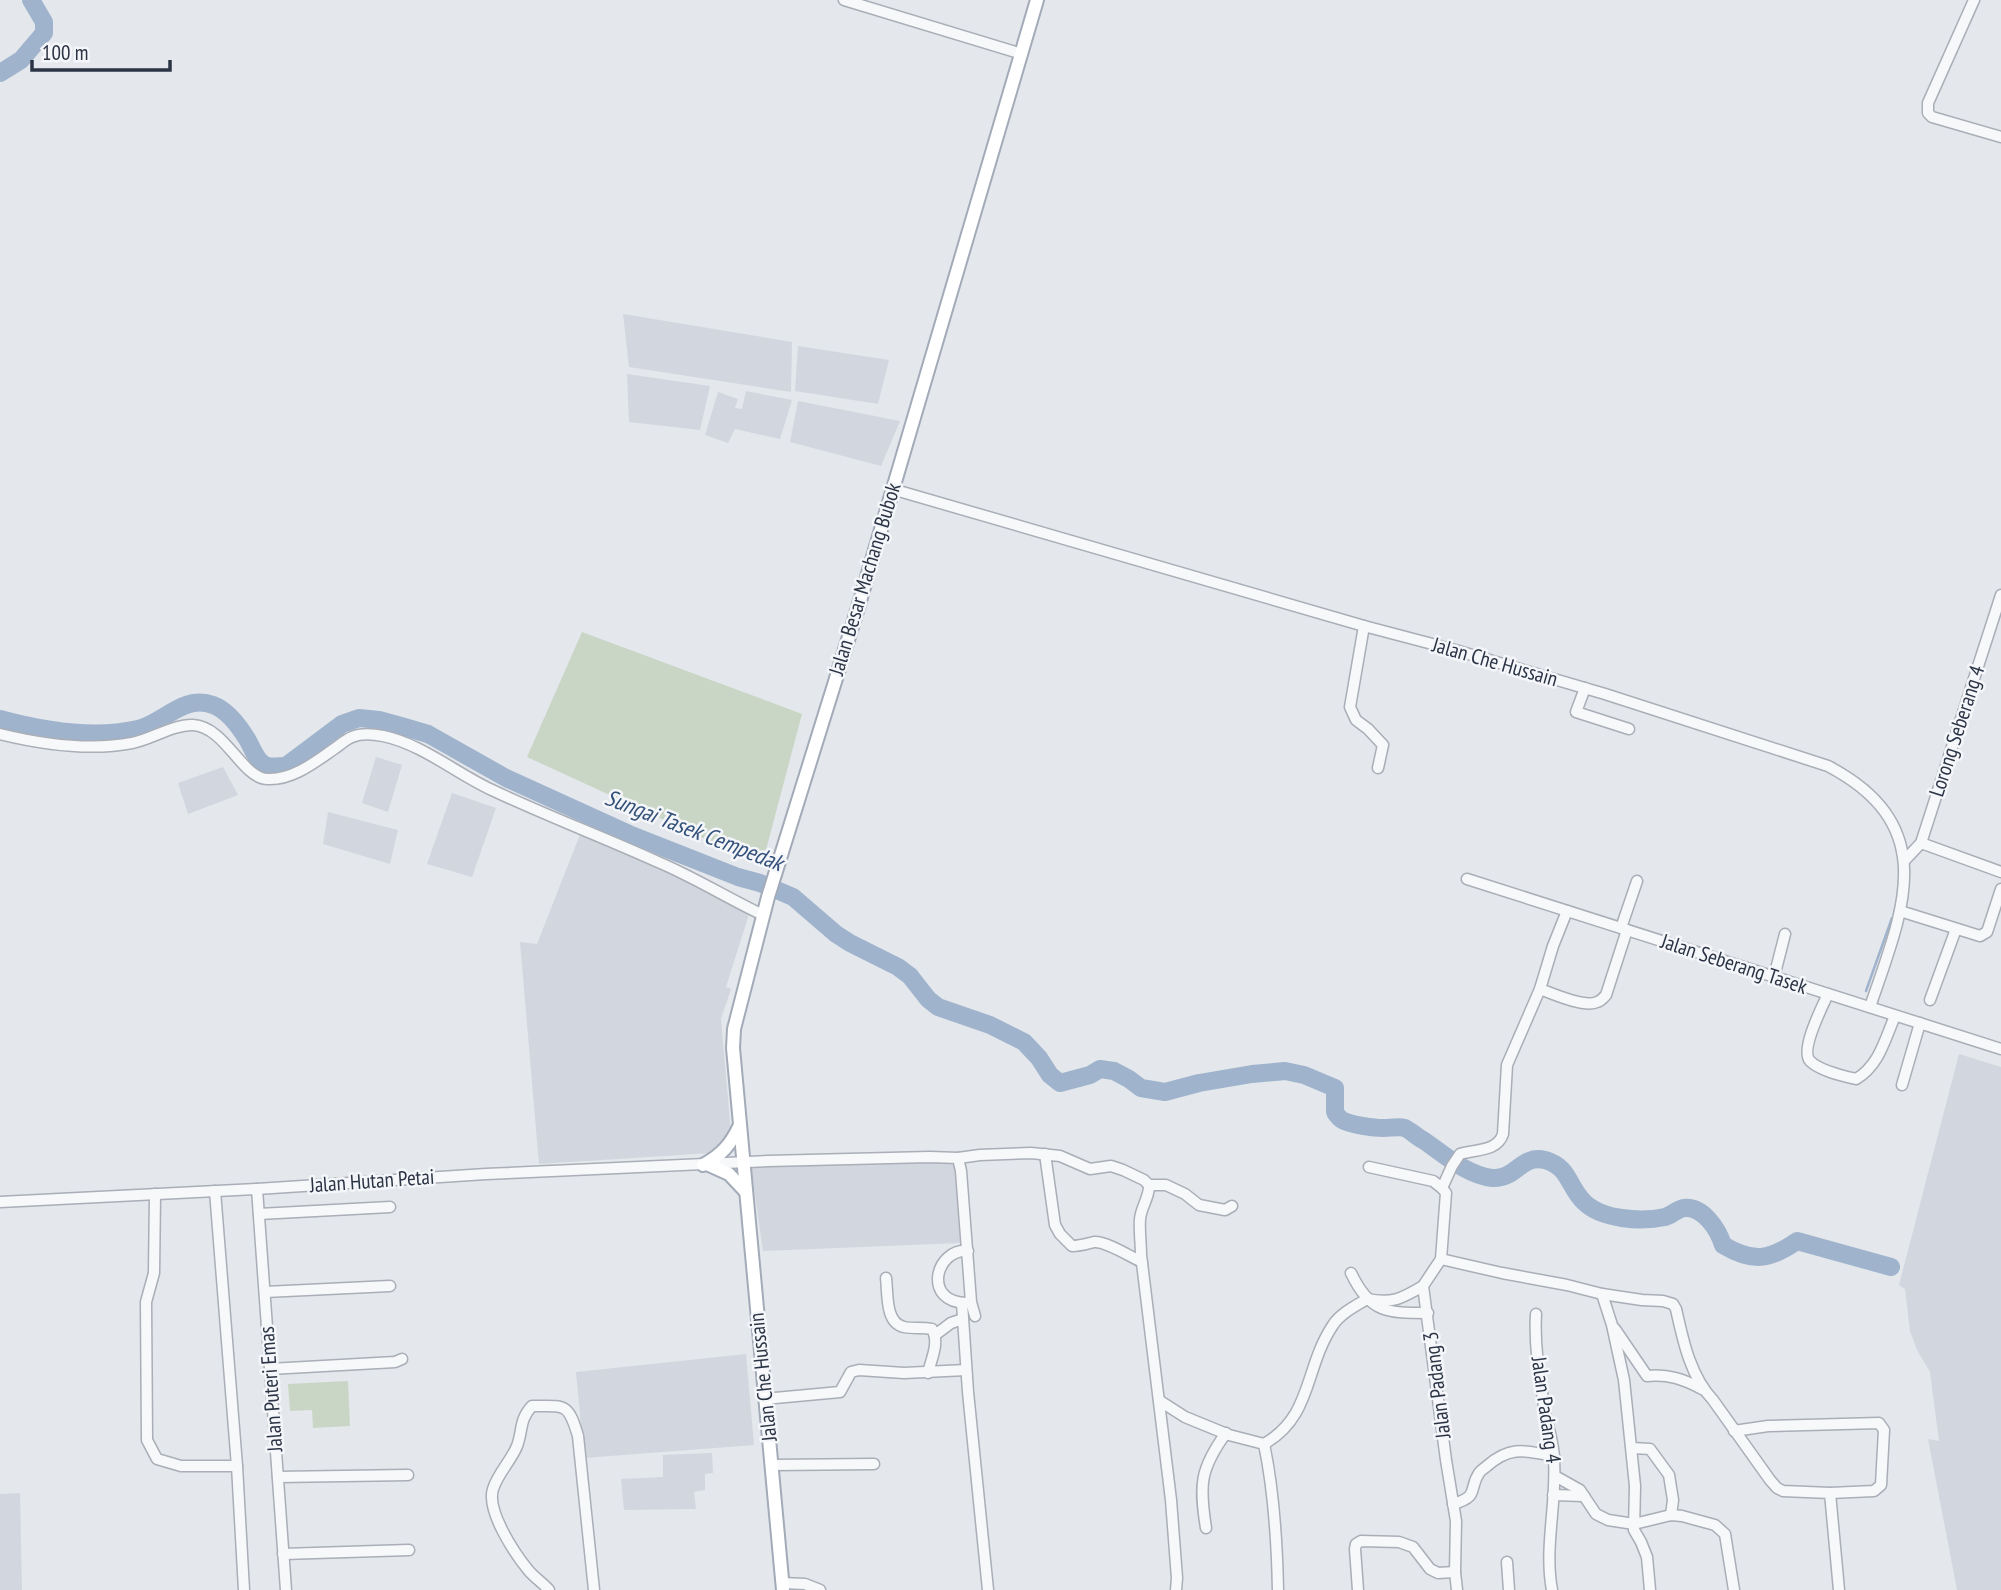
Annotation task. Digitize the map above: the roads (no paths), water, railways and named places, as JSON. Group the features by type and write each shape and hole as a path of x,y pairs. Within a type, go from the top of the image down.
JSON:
{"main road":[{"name":"Jalan Besar Machang Bubok","path":"743,1163 733,1048 734,1029 762,915 857,611 1037,0"},
{"path":"706,1165 726,1149 740,1125"},
{"name":"Jalan Che Hussain","path":"743,1163 783,1587"},
{"path":"706,1165 729,1174 746,1193"}],"street":[{"path":"844,0 1022,54"},
{"path":"1974,0 1928,103 1928,113 1932,117 2001,137"},
{"name":"Jalan Che Hussain","path":"892,489 1585,688 1804,757 1839,771 1861,785 1879,803 1899,839 1905,861 1906,876 1900,911 1870,1007"},
{"name":"Lorong Seberang 4","path":"1905,861 1921,843 2001,596"},
{"path":"1364,626 1350,707 1356,720 1384,745 1378,768"},
{"path":"1585,688 1576,712 1629,729"},
{"path":"0,734 103,747 133,743 192,725 208,729 257,777 267,779 279,778 311,765 351,737 367,734 385,737 432,756 468,779 520,804 661,863 762,915"},
{"path":"1921,843 2001,872"},
{"name":"Jalan Seberang Tasek","path":"1467,879 2001,1049"},
{"path":"1539,989 1576,1001 1593,1004 1600,1002 1606,995 1637,881"},
{"path":"1900,911 1980,936 1987,932 2001,889"},
{"path":"1442,1188 1451,1166 1460,1154 1495,1146 1500,1141 1503,1134 1507,1065 1539,989 1567,911"},
{"path":"1930,1000 1956,929"},
{"path":"1774,977 1785,934"},
{"path":"1828,994 1810,1038 1807,1056 1811,1062 1832,1073 1856,1079 1873,1066 1895,1016"},
{"path":"1902,1085 1920,1023"},
{"name":"Jalan Hutan Petai","path":"0,1202 257,1189 476,1174 743,1163 958,1158 1031,1153 1060,1156 1090,1169 1111,1166 1144,1180 1149,1185 1166,1185 1185,1194 1199,1205 1225,1210 1232,1206"},
{"path":"1045,1154 1055,1225 1060,1234 1072,1246 1103,1243 1142,1262"},
{"path":"958,1158 967,1251 963,1319 966,1370 988,1590"},
{"path":"1160,1401 1185,1418 1264,1444 1278,1436 1290,1423 1303,1400 1313,1364 1333,1324 1367,1299 1384,1302 1398,1299 1423,1286 1441,1259 1446,1193 1433,1181 1369,1167"},
{"path":"1149,1185 1150,1190 1143,1202 1140,1218 1142,1262 1171,1500 1176,1590"},
{"name":"Jalan Puteri Emas","path":"257,1189 286,1590"},
{"path":"215,1191 244,1590"},
{"path":"155,1194 154,1273 146,1302 147,1440 157,1459 181,1466 237,1466"},
{"path":"259,1214 390,1207"},
{"path":"967,1251 960,1250 945,1259 939,1273 939,1289 942,1295 951,1300 966,1303 975,1316"},
{"path":"1441,1259 1602,1294 1673,1304 1684,1344 1702,1389"},
{"path":"1351,1273 1361,1293 1379,1308 1392,1312 1428,1313"},
{"path":"886,1278 891,1317 895,1323 904,1327 932,1329 936,1335 928,1373"},
{"path":"265,1292 390,1286"},
{"name":"Jalan Padang 3","path":"1423,1286 1456,1521 1457,1590"},
{"path":"1602,1294 1624,1380 1635,1486 1634,1530 1647,1557 1650,1590"},
{"name":"Jalan Padang 4","path":"1536,1314 1542,1387 1554,1456 1550,1529 1552,1590"},
{"path":"936,1335 951,1323 963,1319"},
{"path":"1612,1325 1647,1376 1662,1374 1680,1378 1702,1389 1713,1400 1734,1431 1777,1488 1788,1492 1830,1493 1874,1491 1881,1485 1884,1430 1879,1423 1768,1426 1734,1431"},
{"path":"270,1369 395,1362 402,1359"},
{"path":"764,1399 839,1392 851,1372 859,1370 904,1373 966,1370"},
{"path":"549,1590 529,1570 502,1531 492,1505 492,1491 502,1469 517,1447 524,1414 532,1406 561,1406 572,1414 578,1436 594,1590"},
{"path":"1206,1528 1202,1486 1205,1466 1226,1433"},
{"path":"1264,1444 1271,1491 1278,1590"},
{"path":"1632,1448 1650,1449 1669,1475 1673,1500 1671,1515"},
{"path":"1453,1504 1464,1501 1472,1494 1479,1473 1493,1460 1508,1452 1519,1450 1554,1456"},
{"path":"773,1465 874,1464"},
{"path":"278,1477 408,1475"},
{"path":"1555,1476 1580,1490 1596,1514 1608,1520 1634,1524 1671,1515 1714,1525 1725,1534 1734,1590"},
{"path":"1830,1493 1839,1590"},
{"path":"1553,1495 1584,1496"},
{"path":"1358,1590 1355,1549 1356,1544 1361,1541 1399,1542 1413,1547 1430,1569 1438,1573 1455,1572"},
{"path":"283,1554 409,1550"},
{"path":"1507,1562 1508,1590"},
{"path":"783,1587 805,1584 820,1590"}],"waterway":[{"path":"0,73 21,60 44,33 44,22 31,0"},
{"name":"Sungai Tasek Cempedak","path":"0,719 51,730 121,732 147,726 183,706 202,703 218,707 228,715 244,734 259,760 272,767 286,766 342,724 359,718 401,726 428,734 506,778 629,834 793,897 836,934 910,976 938,1007 990,1025 1024,1042 1050,1075 1060,1083 1090,1075 1100,1069 1114,1071 1141,1088 1165,1092 1252,1074 1285,1071 1304,1075 1335,1088 1335,1112 1341,1120 1369,1127 1405,1128 1456,1163 1482,1176 1500,1178 1530,1161 1545,1160 1564,1172 1584,1202 1606,1215 1649,1219 1665,1217 1681,1209 1691,1208 1709,1220 1723,1245 1743,1255 1770,1255 1797,1241 1891,1267"},
{"path":"1866,991 1892,918"}]}
